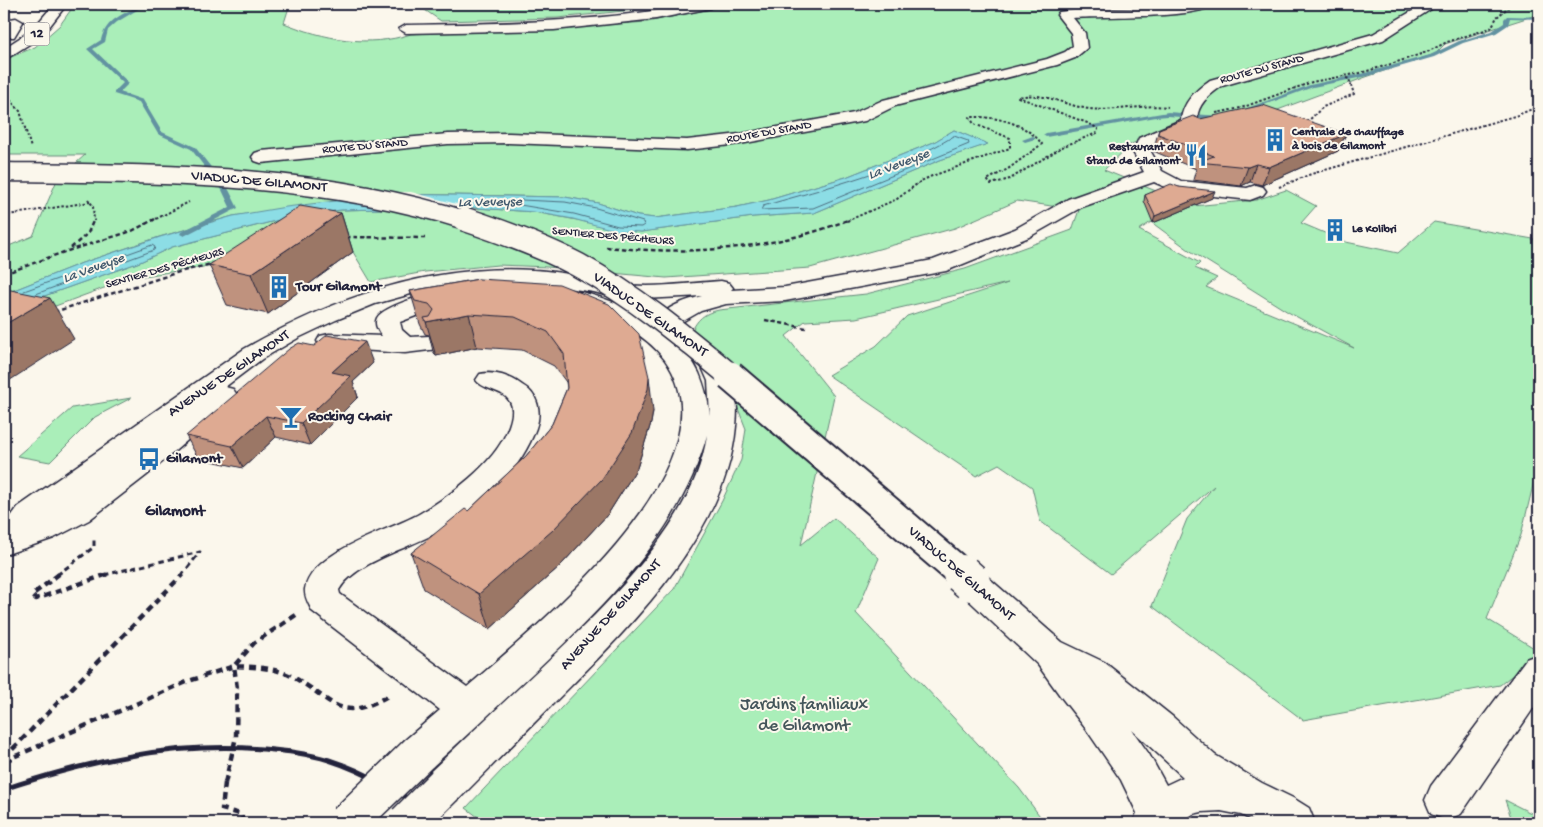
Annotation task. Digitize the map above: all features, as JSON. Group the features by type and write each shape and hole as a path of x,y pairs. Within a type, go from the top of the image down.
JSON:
{"street":[{"name":"12","path":"4,54 38,33 61,4"},
{"path":"406,29 554,26 656,15 711,4"},
{"name":"ROUTE DU STAND","path":"261,157 448,139 510,138 687,145 740,139 859,117 889,103 1070,55 1080,48 1081,37 1077,30 1067,22 1064,15 1130,13 1197,7 1208,4"},
{"name":"ROUTE DU STAND","path":"1155,175 1142,152 1145,142 1182,127 1189,122 1190,114 1201,94 1216,83 1378,37 1433,4"},
{"name":"VIADUC DE GILAMONT","path":"4,172 136,174 253,180 341,189 440,210 519,237 570,261 610,284 707,355 971,582 1051,654 1100,717 1135,767 1157,818"},
{"path":"671,318 693,306 725,297 785,294 938,266 1022,233 1075,203 1155,175 1176,186 1250,194 1256,191"},
{"name":"AVENUE DE GILAMONT","path":"6,540 28,515 253,354 282,336 375,296 414,287 477,277 538,277 566,280 619,291 646,303 671,318 706,348 718,367 723,383 724,424 718,458 701,499 676,542 639,589 589,644 407,823"},
{"path":"619,291 653,292 696,289 815,287"},
{"name":"AVENUE DE GILAMONT","path":"6,540 43,530 78,512 137,468 224,395 275,358 345,322 377,309 417,299 457,293 490,290 551,292 578,297 629,318 661,339 679,360 694,394 696,418 689,447 673,488 610,576 562,625 418,754 347,823"},
{"path":"306,350 334,340 417,345 391,333 388,320 392,315 457,293"},
{"path":"467,710 425,676 324,601 322,590 333,572 375,546 407,534 440,517 484,480 504,458 520,433 525,414 524,405 513,390 489,380"},
{"path":"224,395 256,382"},
{"name":"VIADUC DE GILAMONT","path":"1051,654 1091,673 1201,768 1248,798"},
{"path":"1446,800 1539,670"},
{"path":"1157,818 1168,805 1178,798 1204,791 1233,794 1248,798 1277,811 1294,823"}],"path":[{"path":"1190,114 1221,113 1312,82 1360,73 1427,52 1447,42 1491,28 1497,17 1512,4"},
{"path":"1304,123 1323,107 1354,94 1349,79 1344,77"},
{"path":"4,93 20,111 30,147 38,153"},
{"name":"SENTIER DES PÊCHEURS","path":"604,247 676,252 726,250 767,244 828,228 872,211 897,198 920,182 1010,148 1010,138 974,124 970,117 983,115 1004,120 1038,135 1042,144 1008,169 987,180 991,184 1022,174 1061,147 1097,133 1098,129 1090,124 1018,97 1024,94 1041,96 1090,108 1128,109 1149,105 1190,114"},
{"path":"1256,191 1284,186 1311,174 1518,115 1539,106"},
{"path":"4,274 64,252 132,231 181,208 196,197"},
{"path":"4,213 8,215 90,202 95,218 91,231 82,242 64,252"},
{"path":"345,237 426,238"},
{"name":"SENTIER DES PÊCHEURS","path":"53,312 179,272 217,262"},
{"path":"4,760 190,567 200,552 147,562 88,578 36,599 32,595 94,547 94,528 78,512"},
{"path":"244,823 240,814 222,809 225,783 236,737 237,688 234,666 240,655 250,645 324,596"},
{"path":"4,760 118,713 175,686 217,670 234,666 264,667 289,675 344,709 361,708 376,702 425,676"},
{"path":"4,770 11,757"}],"green space":[{"name":"Jardins familiaux de Gilamont","path":"75,4 290,4 284,23 330,37 362,41 395,38 411,34 545,29 647,22 734,4 1539,4 1539,14 1445,44 1435,54 1366,77 1267,114 1153,136 1131,144 1104,170 1193,206 1256,200 1286,190 1316,206 1301,223 1346,242 1398,253 1434,222 1539,240 1539,473 1536,473 1521,535 1487,619 1539,651 1539,654 1500,685 1303,720 1152,606 1187,519 1214,486 1111,574 1040,521 1032,487 999,464 976,476 828,375 876,346 907,316 1008,283 856,318 805,321 786,336 834,396 801,545 834,518 879,558 856,613 1019,788 1045,823 486,823 466,808 674,589 722,501 741,460 746,429 732,393 691,333 699,320 709,313 719,310 866,294 965,269 1072,230 1079,210 1017,201 955,228 810,268 666,278 547,267 498,265 425,272 371,282 353,252 313,244 203,267 131,278 4,325 16,306 140,262 172,247 279,220 341,210 462,207 534,212 641,232 753,217 814,213 940,160 987,144 954,130 934,142 846,177 769,200 737,207 655,218 638,216 598,203 565,197 392,194 233,216 159,237 82,263 4,294 4,248 33,236 57,180 85,155 4,155 4,60 35,47 60,25","holes":["1151,222 1189,250 1288,312 1354,348 1206,287 1217,278 1195,268 1200,263 1139,230"]},
{"path":"416,4 672,4 652,8 558,18 441,21"},
{"path":"131,398 95,417 50,462 17,456 72,408"},
{"path":"1505,800 1539,817 1539,823 1513,823"}],"water":[{"name":"La Veveyse","path":"954,130 988,144 940,160 814,213 753,217 641,232 618,231 573,219 534,212 462,207 341,210 279,220 172,247 140,262 16,306 4,294 82,263 160,237 233,216 286,207 392,194 565,197 598,203 638,216 655,218 737,207 769,200 846,177 934,142"}],"pier":[{"path":"392,192 411,192 483,211 391,211 333,199"}],"building":[{"path":"1263,105 1346,134 1269,167 1256,164 1248,167 1198,162 1214,156 1158,134 1159,129 1193,116 1200,119"},
{"path":"1171,184 1179,187 1215,191 1155,216 1145,195"},
{"path":"300,206 341,213 251,274 209,265"},
{"path":"479,279 559,284 609,304 639,334 649,377 648,389 632,433 602,479 553,530 479,594 411,553 465,509 468,511 526,456 552,424 567,388 564,354 548,332 515,317 469,314 426,322 424,318 430,317 434,310 429,304 415,301 410,291"},
{"path":"4,290 50,298 4,325"},
{"path":"327,335 365,342 332,372 351,376 301,423 266,416 232,446 186,436 289,349 299,343 314,346"}],"waterway":[{"path":"145,4 115,21 106,30 103,41 90,49 126,83 116,93 141,101 160,133 193,148 225,190 234,208 184,234"},
{"path":"1237,113 1312,86 1366,75 1432,56 1461,42 1494,32 1506,24 1506,19 1509,17 1539,18"},
{"path":"1046,135 1156,115 1168,114 1219,118"},
{"path":"1025,140 1033,138"}],"railway":[{"path":"4,789 99,762 163,751 196,748 262,749 312,756 344,765 388,787 442,823"}],"place":[{"name":"Centrale de chauffage à bois de Gilamont","path":"1275,140"},
{"name":"Restaurant du Stand de Gilamont","path":"1196,155"},
{"name":"Le Kolibri","path":"1335,230"},
{"name":"Tour Gilamont","path":"279,287"},
{"name":"Rocking Chair","path":"291,417"},
{"name":"Gilamont","path":"149,459"}],"district":[{"name":"Gilamont","path":"175,512"}]}
